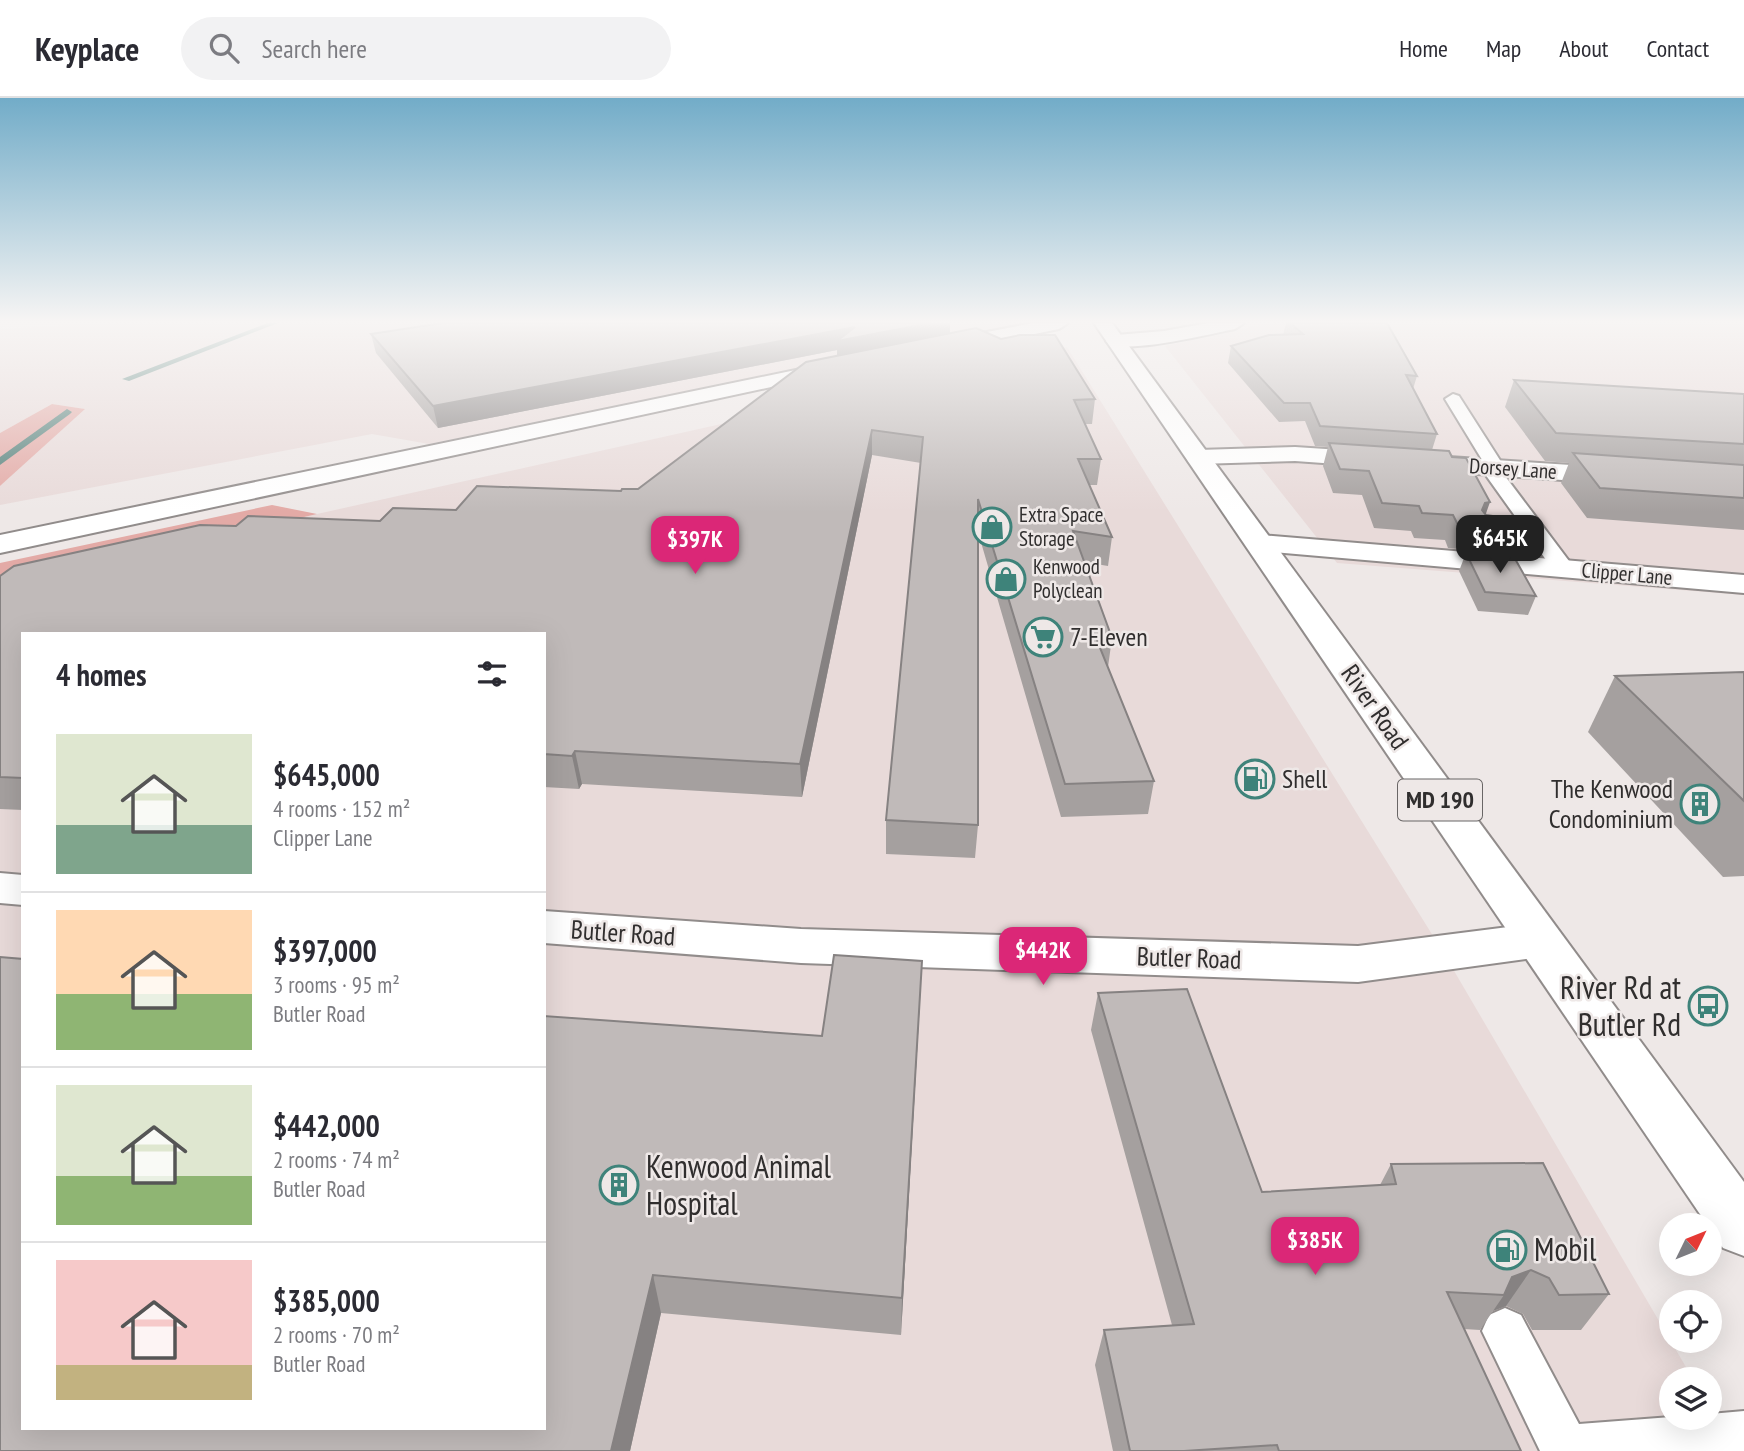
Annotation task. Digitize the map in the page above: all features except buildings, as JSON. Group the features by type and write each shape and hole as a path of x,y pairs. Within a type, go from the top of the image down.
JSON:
{"street":[{"path":"0,544 750,386"},
{"name":"River Road","path":"1148,386 1744,1229"},
{"name":"Dorsey Lane","path":"1198,457 1295,454 1648,478"},
{"name":"Clipper Lane","path":"1260,544 1743,584"},
{"path":"0,888 21,890"},
{"name":"Butler Road","path":"546,928 801,946 1358,964 1539,940"}],"lane":[{"path":"1453,399 1492,468 1564,569"},
{"path":"1485,533 1541,537"},
{"path":"1505,1331 1566,1451 1744,1436"}],"shaded area":[{"path":"0,386 718,386 429,444 372,434 0,505 0,486 84,409 52,404 0,433"},
{"path":"891,386 1091,386 1443,952 1659,1321 1659,1353 1678,1353 1686,1367 1659,1367 1659,1430 1722,1428 1735,1451 0,1451 0,588 317,514"},
{"path":"1197,386 1744,386 1744,595 1337,563"},
{"path":"52,404 85,409 0,486 0,433"},
{"path":"272,505 317,514 0,588 0,563"}],"waterway":[{"path":"0,462 67,412"}],"place":[{"name":"Extra Space Storage","path":"992,527"},
{"name":"Kenwood Polyclean","path":"1006,579"},
{"name":"7-Eleven","path":"1043,637"},
{"name":"Shell","path":"1255,779"},
{"name":"The Kenwood Condominium","path":"1700,804"},
{"name":"River Rd at Butler Rd","path":"1708,1006"},
{"name":"Kenwood Animal Hospital","path":"619,1185"},
{"name":"Mobil","path":"1507,1250"}]}
